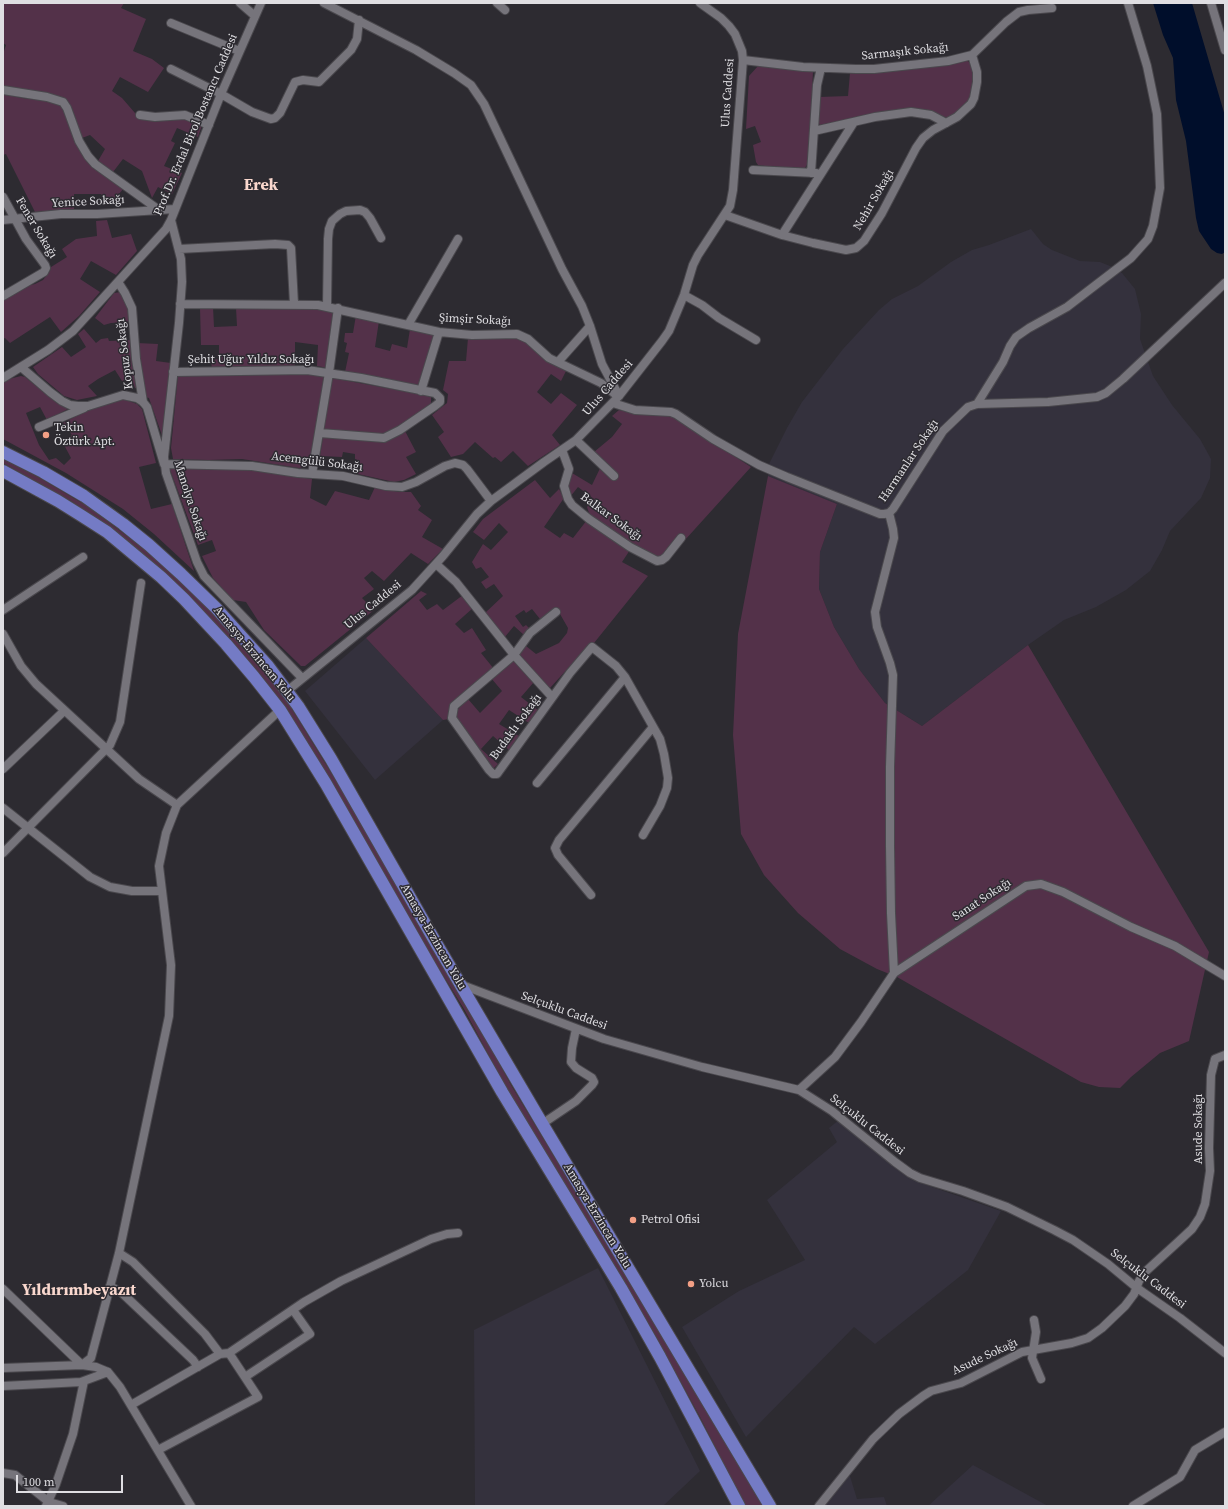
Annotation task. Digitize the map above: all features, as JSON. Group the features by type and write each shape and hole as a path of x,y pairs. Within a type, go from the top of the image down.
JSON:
{"highway":[{"name":"Amasya-Erzincan Yolu","path":"3,452 43,472 84,496 149,545 212,604 268,666 287,691 312,727 331,759 542,1124 770,1506"},
{"name":"Amasya-Erzincan Yolu","path":"3,471 52,497 106,532 161,577 226,644 280,710 326,784 502,1092 660,1357 739,1506"}],"street":[{"path":"240,3 255,16"},
{"name":"Prof.Dr. Erdal Birol Bostancı Caddesi","path":"3,378 48,350 73,331 160,236 171,220 221,94 261,3"},
{"path":"324,3 410,47 454,73 468,83 474,90 484,104 562,269 582,306 616,400"},
{"path":"497,3 505,10"},
{"name":"Ulus Caddesi","path":"287,691 401,599 436,564 477,514 491,501 576,440 616,400 662,341 684,295 698,255 730,206 733,190 743,60 741,47 735,34 721,18 700,3"},
{"path":"977,404 1016,338 1029,328 1066,307 1131,258 1148,239 1153,226 1160,188 1157,114 1147,66 1128,3"},
{"path":"1210,3 1225,50"},
{"path":"972,55 1006,22 1019,12 1052,8"},
{"path":"171,69 221,94 260,116 271,119 275,118 280,113 295,82 303,80 319,82 351,50 358,39 359,20"},
{"path":"172,24 240,51"},
{"name":"Sarmaşık Sokağı","path":"743,60 821,68 874,69 948,61 972,55"},
{"name":"Nehir Sokağı","path":"724,215 782,235 836,249 852,250 856,248 864,241 882,213 919,143 928,133 957,117 965,110 974,98 977,72 972,55"},
{"path":"811,172 817,85 821,68"},
{"path":"3,90 47,97 63,102 67,108 79,141 95,164 159,210"},
{"path":"814,131 911,112 931,115 946,123"},
{"path":"140,115 155,117 186,115 209,124"},
{"path":"782,235 854,122"},
{"path":"753,170 821,173"},
{"name":"Fener Sokağı","path":"3,197 26,239 46,268 44,272 3,296"},
{"name":"Yenice Sokağı","path":"3,220 61,214 97,214 175,209"},
{"path":"327,306 328,240 329,229 332,221 346,211 360,210 365,212 370,218 381,238"},
{"name":"Manolya Sokağı","path":"171,220 179,249 181,265 180,304 164,464 169,484 197,562 204,576 302,678"},
{"path":"408,325 458,239"},
{"path":"179,249 275,244 288,245 291,248 294,304"},
{"name":"Kopuz Sokağı","path":"118,282 132,308 136,359 143,402 150,415 164,464"},
{"path":"977,404 1048,402 1097,397 1106,393 1123,379 1225,283"},
{"path":"684,295 756,340"},
{"name":"Şimşir Sokağı","path":"180,304 294,304 327,306 439,332 472,335 517,334 528,339 544,354 601,383 616,400"},
{"name":"Şehit Uğur Yıldız Sokağı","path":"312,474 320,433 338,308"},
{"path":"558,362 590,326"},
{"path":"421,391 439,332"},
{"path":"21,367 62,401 78,406 88,406"},
{"name":"Şehit Uğur Yıldız Sokağı","path":"173,372 289,370 329,373 421,391 438,395 440,398 440,402 390,436 384,438 320,433"},
{"path":"39,427 88,406 123,395 137,398 143,402"},
{"name":"Harmanlar Sokağı","path":"616,400 635,410 676,414 713,439 759,465 787,478 880,514 889,513 893,509 943,431 968,407 977,404"},
{"path":"576,440 614,476"},
{"name":"Balkar Sokağı","path":"562,450 570,469 564,486 568,499 572,505 589,519 630,547 657,561 666,557 681,538"},
{"name":"Acemgülü Sokağı","path":"164,464 252,466 312,474 343,476 386,486 402,487 416,482 445,466 455,463 462,465 467,469 491,501"},
{"path":"889,513 894,538 874,612 877,627 893,675 890,767 890,845 894,973"},
{"path":"3,610 82,557"},
{"name":"Budaklı Sokağı","path":"436,564 456,582 514,655 552,697"},
{"path":"3,853 110,745 120,722 140,583"},
{"name":"Budaklı Sokağı","path":"556,612 530,633 514,655 454,706 452,718 493,774 497,774 573,668 592,647 616,666 625,677 660,739 668,778 667,788 660,806 643,835"},
{"path":"3,634 28,676 138,779 178,805"},
{"path":"537,783 625,677"},
{"path":"3,769 64,710"},
{"path":"82,1366 91,1358 119,1253 169,1016 171,965 159,866 166,833 178,805 280,710"},
{"path":"591,895 558,855 556,848 564,834 653,727"},
{"path":"3,808 90,877 110,887 132,891 162,891"},
{"name":"Sanat Sokağı","path":"799,1090 835,1057 894,973 1026,886 1041,884 1063,892 1131,927 1175,946 1225,976"},
{"name":"Selçuklu Caddesi","path":"462,985 576,1029 642,1050 702,1067 799,1090 832,1111 910,1173 920,1178 986,1199 1054,1230 1092,1253 1225,1353"},
{"path":"542,1124 576,1101 594,1082 592,1078 576,1068 571,1062 576,1029"},
{"name":"Asude Sokağı","path":"819,1506 873,1439 900,1414 931,1391 961,1383 1015,1354 1072,1343 1088,1338 1125,1306 1137,1288 1139,1281 1145,1272 1192,1229 1200,1218 1205,1204 1210,1170 1209,1148 1211,1074 1215,1059 1225,1055"},
{"path":"131,1405 220,1354 229,1353 328,1288 431,1239 447,1234 458,1233"},
{"path":"119,1253 133,1262 204,1334 220,1354"},
{"path":"110,1286 122,1293 193,1360 198,1367"},
{"path":"3,1289 82,1366"},
{"path":"245,1377 310,1334 293,1310"},
{"path":"1034,1320 1036,1332 1032,1350 1032,1358 1041,1378"},
{"path":"158,1450 258,1397 229,1353"},
{"path":"3,1368 82,1366 96,1367 108,1372 120,1387 192,1506"},
{"path":"3,1386 84,1381 108,1372"},
{"path":"47,1504 73,1434 84,1381"},
{"path":"1133,1506 1180,1477 1195,1450 1225,1432"},
{"path":"3,1473 11,1474 19,1478 47,1504 63,1506"}],"shaded area":[{"path":"3,3 124,3 121,8 146,19 133,51 152,59 164,68 148,92 120,77 112,91 122,98 135,113 141,117 186,119 202,125 198,137 177,128 171,141 175,143 164,166 182,173 172,194 158,187 152,198 142,171 123,159 113,172 98,161 105,149 90,135 82,138 72,108 67,101 60,97 3,86 3,54 6,45 3,43"},
{"path":"966,60 972,64 974,69 972,98 951,117 945,117 924,109 880,113 820,125 818,122 819,97 848,96 850,73"},
{"path":"758,66 813,71 809,161 803,169 758,165 756,162 753,145 761,142 755,126 746,129 749,76"},
{"path":"3,94 54,102 62,106 80,148 124,188 113,201 103,200 101,194 74,194 74,209 35,212 6,154 3,155"},
{"path":"107,220 112,238 131,234 137,251 116,275 91,261 80,279 100,292 79,316 61,332 50,317 10,343 5,338 3,339 3,300 26,286 43,280 50,271 51,267 67,257 62,249 76,239 97,236 96,221"},
{"path":"1031,229 1043,244 1052,250 1080,261 1100,262 1110,266 1122,273 1135,289 1141,314 1140,339 1153,376 1172,405 1200,439 1211,459 1210,478 1201,498 1170,531 1162,550 1150,571 1126,590 1096,607 1064,620 1028,645 922,726 885,703 859,669 834,627 819,589 820,552 837,504 768,476 769,464 802,402 843,349 879,310 892,299 918,286 951,262 972,250"},
{"path":"121,292 129,307 130,322 104,325 95,318 114,293"},
{"path":"213,307 214,327 237,326 236,308 314,308 334,311 328,368 317,366 318,345 295,342 295,366 212,370 211,360 219,359 219,345 201,345 200,308"},
{"path":"356,315 379,321 375,347 390,351 392,344 407,348 410,329 434,333 419,387 345,372 349,353 345,352 347,343 344,342 345,333 353,333"},
{"path":"84,329 96,343 101,339 108,338 109,341 132,340 139,388 135,388 131,378 122,381 115,370 88,386 97,396 77,400 64,396 38,374 33,367 62,347 71,357 86,347 78,334"},
{"path":"514,337 524,340 553,364 566,371 561,381 551,374 537,392 551,404 561,393 577,405 552,435 560,445 528,466 513,451 501,462 495,457 493,458 475,442 463,454 451,457 438,437 444,432 432,415 447,403 448,394 443,390 449,361 466,361 468,338"},
{"path":"137,343 158,344 156,361 171,363 163,438 149,398 145,397"},
{"path":"302,372 327,376 311,463 309,466 299,468 242,459 173,459 171,448 178,375"},
{"path":"21,376 25,377 57,403 68,409 47,420 40,407 26,413 39,445 49,460 56,458 64,465 71,458 62,441 72,435 63,423 89,409 123,399 137,404 142,409 156,463 139,467 151,509 172,504 194,571 154,534 123,509 66,473 3,439 3,383 9,379"},
{"path":"332,378 425,395 431,397 431,406 387,435 322,429"},
{"path":"619,410 636,414 670,416 675,418 751,467 666,561 630,544 590,516 587,507 594,499 578,487 570,497 568,485 572,473 592,485 604,460 594,452 612,437 622,424 612,416"},
{"path":"405,431 416,452 406,457 416,474 404,480 394,482 358,474 360,461 355,459 355,454 343,452 342,457 320,456 323,437 378,441"},
{"path":"3,459 40,478 87,506 143,548 208,609 239,642 285,698 346,797 426,938 473,1015 511,1085 764,1506 745,1506 700,1417 654,1333 508,1091 464,1009 427,949 331,782 283,704 242,653 186,593 104,523 71,501 3,463"},
{"path":"169,467 253,470 312,479 310,498 326,506 335,491 369,500 375,487 399,492 411,492 421,506 418,510 432,520 422,537 443,549 428,564 411,553 384,581 372,571 364,578 374,589 362,598 374,610 305,666 301,666 264,630 246,602 233,600 213,578 202,556 216,551 212,540 198,545"},
{"path":"768,476 837,504 820,552 819,589 834,627 859,669 885,703 922,726 1028,645 1209,952 1189,1041 1160,1053 1120,1088 1099,1087 1081,1082 897,977 877,969 840,949 798,913 764,875 741,834 733,735 738,634"},
{"path":"535,480 550,498 559,489 564,498 544,527 560,538 564,533 573,538 587,520 630,550 622,562 648,576 594,643 590,644 550,688 519,655 526,646 536,654 559,643 567,633 568,628 560,614 554,609 540,619 532,609 526,613 524,610 515,616 523,627 526,625 530,629 524,635 514,626 504,638 485,613 503,596 494,584 486,589 481,582 489,577 481,567 476,569 472,562 483,544 491,550 508,532 499,523 484,540 473,532 483,519"},
{"path":"421,591 427,594 419,600 427,610 437,604 443,610 463,595 473,608 455,624 464,633 472,628 486,650 481,653 494,669 453,705 449,719 443,720 366,638"},
{"path":"366,638 443,720 375,780 305,691"},
{"path":"513,659 534,682 521,697 539,711 529,723 509,710 499,724 519,736 509,750 493,736 481,749 498,764 492,770 456,719 456,711 468,699 480,713 502,691 491,678"},
{"path":"839,1120 918,1182 1001,1211 968,1270 875,1344 854,1327 746,1437 682,1327 739,1291 805,1260 767,1200 837,1142 829,1128"},
{"path":"598,1268 700,1471 663,1506 475,1506 474,1330"},
{"path":"973,1465 1048,1506 928,1506"},
{"path":"849,1473 857,1499 884,1497 887,1506 822,1506"}],"water":[{"path":"1153,3 1192,3 1225,116 1225,252 1222,254 1211,249 1199,231 1186,141 1176,100 1173,58 1163,35"}],"place":[{"name":"Tekin Öztürk Apt.","path":"46,435"},
{"name":"Petrol Ofisi","path":"633,1220"},
{"name":"Yolcu","path":"691,1284"}],"district":[{"name":"Erek","path":"261,186"},
{"name":"Yıldırımbeyazıt","path":"79,1291"}]}
